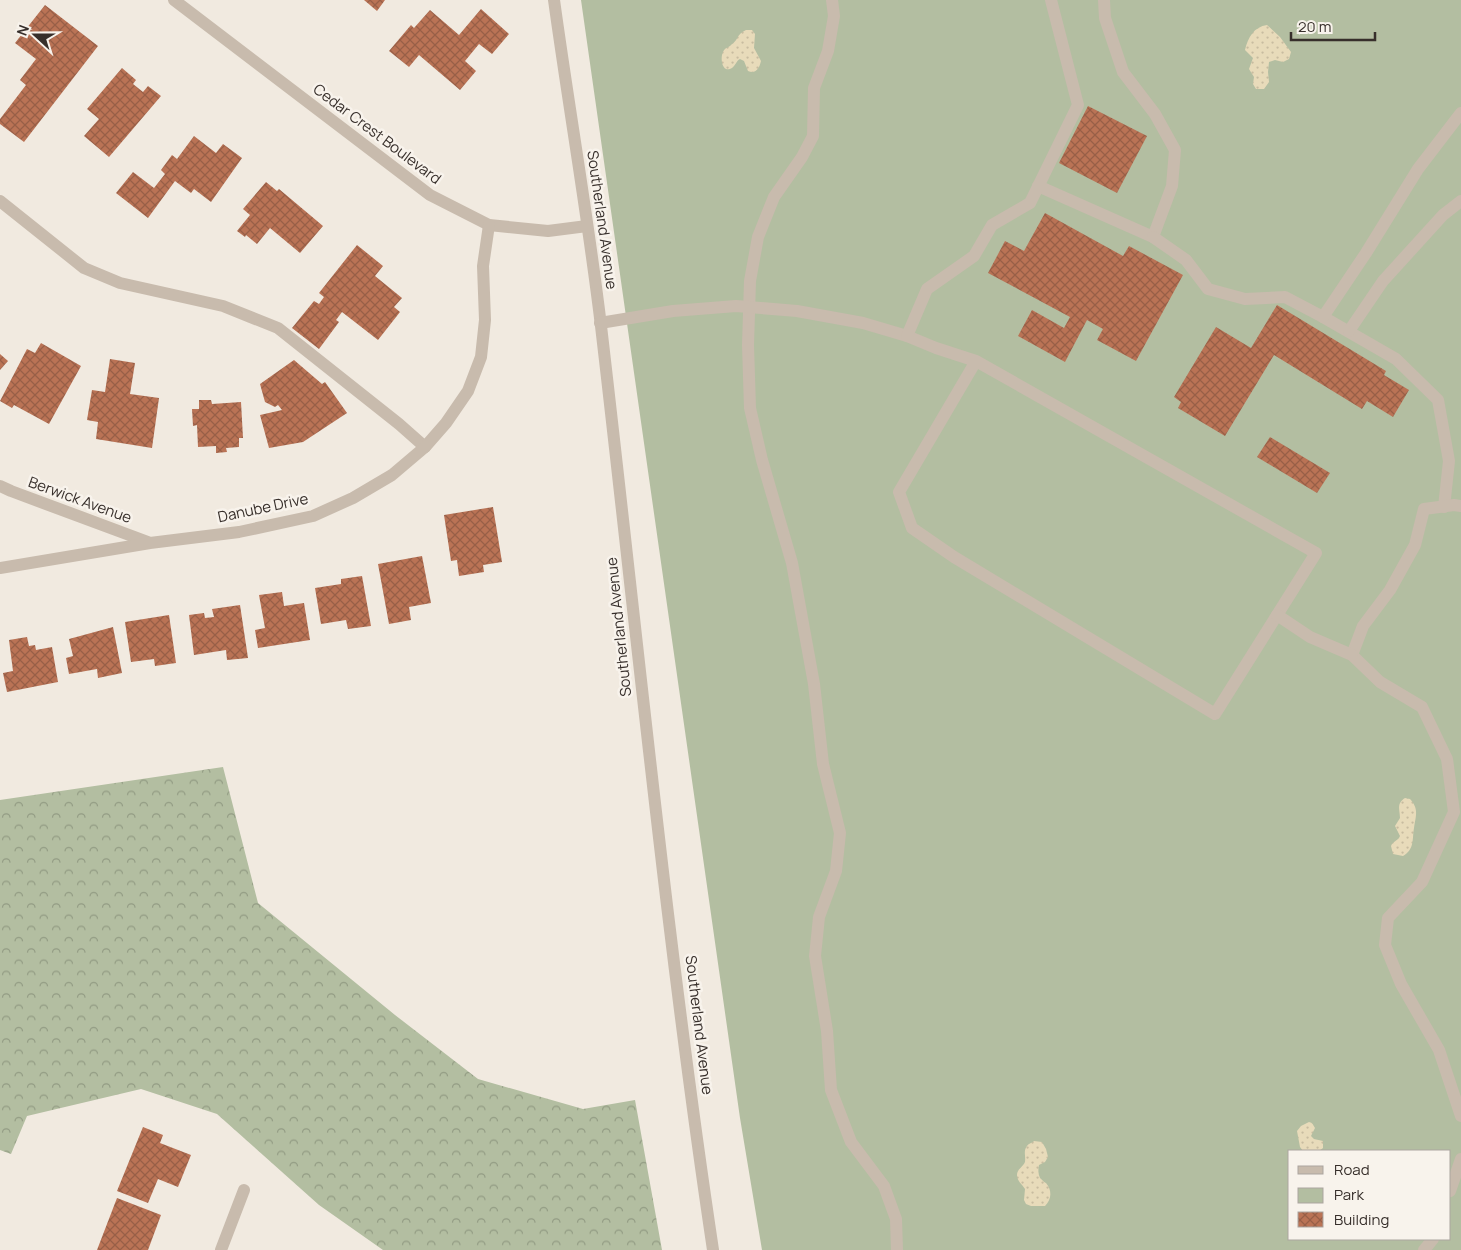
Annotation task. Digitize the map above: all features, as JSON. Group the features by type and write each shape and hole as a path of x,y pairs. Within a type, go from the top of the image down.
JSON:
{"street":[{"name":"Cedar Crest Boulevard","path":"174,0 430,195 489,225 548,231 587,226"},
{"name":"Southerland Avenue","path":"554,0 600,323 657,823 697,1148 712,1250"},
{"path":"832,0 834,16 828,51 814,88 814,136 802,158 774,197 758,238 750,281 748,345 750,408 762,460 792,563 814,684 823,764 840,833 836,871 819,917 815,956 827,1031 831,1090 851,1142 884,1186 896,1219 897,1250"},
{"path":"907,336 927,289 974,256 992,225 1030,203 1078,105 1050,0"},
{"path":"1104,0 1105,18 1123,72 1156,114 1175,150 1172,186 1153,237"},
{"path":"1323,317 1366,253 1418,169 1461,113"},
{"path":"1038,186 1153,237 1186,260 1208,289 1245,299 1285,297 1396,359 1438,400 1449,461 1444,507"},
{"path":"0,201 84,268 120,283 223,306 278,328 399,424 425,447"},
{"path":"1349,332 1383,281 1443,215 1461,201"},
{"name":"Danube Drive","path":"0,568 150,543 239,532 314,516 354,498 392,475 425,447 446,424 468,391 480,357 485,320 483,266 489,225"},
{"path":"600,323 673,311 736,306 797,311 863,323 907,336 976,361 1316,553 1216,714 954,557 912,528 898,492 976,361"},
{"name":"Berwick Avenue","path":"0,486 150,543"},
{"path":"1352,655 1363,626 1390,590 1415,545 1424,509 1461,506"},
{"path":"1277,615 1310,636 1352,655 1380,682 1422,707 1447,759 1454,812 1422,882 1388,918 1384,945 1401,984 1439,1050 1461,1116"},
{"path":"1451,1188 1461,1159"},
{"path":"221,1250 244,1190"},
{"path":"1424,1250 1432,1240"}],"green space":[{"path":"581,0 1461,0 1461,1250 762,1250 740,1118"},
{"path":"223,767 258,903 395,1015 478,1079 583,1109 635,1100 662,1250 383,1250 319,1205 217,1114 141,1089 27,1116 11,1154 0,1150 0,800"}],"sand":[{"path":"1267,25 1280,37 1291,52 1289,59 1283,62 1275,60 1269,62 1269,82 1264,89 1256,89 1253,84 1254,77 1249,69 1253,58 1245,50 1252,33 1258,28"},
{"path":"746,30 752,30 755,34 754,48 761,61 757,70 748,71 744,61 740,59 732,68 726,69 722,61 723,52"},
{"path":"1405,798 1410,799 1415,806 1416,812 1411,847 1403,856 1393,854 1391,846 1400,836 1395,826 1400,818 1399,805"},
{"path":"1309,1122 1312,1123 1315,1128 1311,1136 1314,1139 1323,1141 1323,1148 1320,1150 1302,1150 1297,1131 1301,1126"},
{"path":"1034,1141 1042,1142 1048,1157 1045,1162 1039,1165 1038,1170 1040,1178 1046,1183 1050,1192 1049,1200 1045,1206 1026,1204 1024,1200 1025,1189 1017,1177 1018,1171 1025,1162 1026,1148"}],"building":[{"path":"364,0 385,0 377,11"},
{"path":"45,5 98,46 24,142 0,124 0,119 26,85 20,80 36,59 15,43"},
{"path":"481,9 509,34 492,54 479,44 465,61 476,71 460,90 419,55 409,67 389,51 411,25 414,28 430,10 459,35"},
{"path":"122,68 136,80 133,84 143,92 148,86 161,96 109,157 84,136 99,119 87,109"},
{"path":"1088,106 1147,136 1117,193 1059,163"},
{"path":"194,136 216,153 223,144 242,158 211,202 194,189 191,193 175,181 148,218 116,193 133,172 154,188 165,174 161,170 172,155 177,159"},
{"path":"266,182 277,191 279,189 323,226 300,253 270,228 257,244 246,235 245,237 237,231 250,215 243,209"},
{"path":"1045,213 1123,256 1129,246 1183,275 1136,361 1097,340 1103,329 1087,320 1065,362 1018,336 1032,310 1064,328 1070,317 988,273 1005,241 1024,251"},
{"path":"357,245 383,266 375,276 402,298 394,307 400,312 378,340 342,312 336,320 339,322 319,349 292,328 314,301 319,304 324,297 319,293"},
{"path":"1277,305 1386,371 1384,375 1409,390 1393,417 1367,401 1362,409 1274,355 1225,436 1178,408 1181,402 1174,397 1216,327 1251,348"},
{"path":"41,343 81,366 49,424 14,405 12,408 0,401 27,349 35,353"},
{"path":"0,354 8,361 0,370"},
{"path":"110,359 135,363 130,394 159,398 152,448 96,439 98,422 87,420 92,390 105,392"},
{"path":"294,360 322,384 325,382 347,413 303,442 269,448 260,415 282,410 278,405 275,407 265,402 260,384"},
{"path":"199,400 211,400 212,404 241,402 243,438 239,438 239,447 226,448 227,452 216,453 216,446 198,447 197,425 193,426 192,409 199,409"},
{"path":"1270,437 1330,473 1317,493 1257,457"},
{"path":"493,507 502,562 483,565 484,572 459,576 457,560 451,561 444,515"},
{"path":"422,556 431,603 409,607 411,620 389,624 378,564"},
{"path":"362,576 371,626 348,629 346,620 321,624 315,588 341,584 341,579"},
{"path":"282,592 284,606 304,603 310,640 258,648 255,630 265,628 259,595"},
{"path":"240,605 248,658 227,660 226,650 194,655 189,615 204,613 205,618 214,617 212,609"},
{"path":"169,615 176,663 155,666 154,659 131,662 125,622"},
{"path":"113,627 122,673 98,678 97,669 69,674 66,658 73,656 69,639"},
{"path":"27,637 29,646 35,645 36,650 52,647 58,682 7,692 3,673 13,671 9,640"},
{"path":"143,1127 163,1135 160,1143 191,1155 178,1187 158,1179 148,1203 117,1191"},
{"path":"117,1198 161,1215 148,1250 97,1250"}]}
